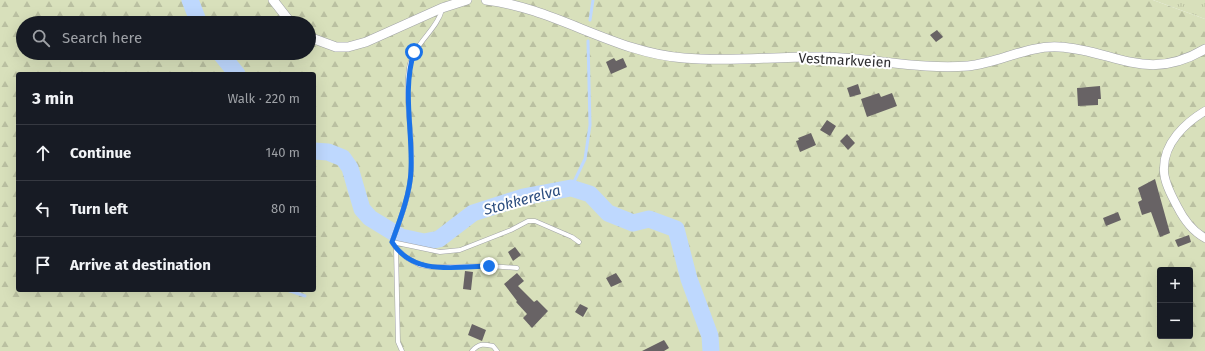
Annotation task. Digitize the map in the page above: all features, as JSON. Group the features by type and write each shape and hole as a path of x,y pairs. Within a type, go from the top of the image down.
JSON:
{"street":[{"path":"273,0 286,16"},
{"path":"316,40 336,47 348,47 366,42 442,8 467,0"},
{"name":"Vestmarkveien","path":"486,0 524,8 640,51 685,58 826,57 931,66 968,66 992,62 1044,47 1058,46 1124,62 1153,65 1178,61 1205,49"},
{"path":"1205,111 1188,121 1180,130 1166,156 1164,169 1172,197 1179,210 1188,224 1205,238"}],"lane":[{"path":"392,242 407,195 411,172 408,120 409,67 414,52 441,14 442,8"},
{"path":"392,242 440,252 460,250 505,233 528,220 535,221 572,237 579,242"},
{"path":"392,242 407,258 420,265 431,267 489,266 516,268"},
{"path":"396,248 398,342 402,351"},
{"path":"472,351 477,346 484,344 493,346 497,351"}],"green space":[{"path":"0,0 1153,0 1205,19 1205,351 0,351"},
{"path":"1153,0 1205,0 1205,19"}],"building":[{"path":"937,30 943,37 936,42 930,35"},
{"path":"614,58 616,61 623,58 627,67 611,74 606,62"},
{"path":"858,84 861,94 850,97 847,88"},
{"path":"1100,86 1101,99 1098,99 1098,105 1078,106 1077,88"},
{"path":"879,93 881,97 892,93 897,106 867,117 861,99"},
{"path":"827,120 836,126 830,136 820,130"},
{"path":"811,133 816,145 800,152 796,141 799,140 798,138"},
{"path":"847,134 855,143 848,150 840,141"},
{"path":"1155,179 1170,233 1160,237 1151,212 1142,215 1138,202 1142,200 1138,188"},
{"path":"1118,212 1121,220 1106,226 1103,218"},
{"path":"1189,235 1191,242 1178,247 1175,240"},
{"path":"515,247 521,255 513,261 508,252"},
{"path":"465,271 473,272 471,290 463,289"},
{"path":"517,273 524,281 518,286 534,302 537,300 548,311 532,328 523,318 527,314 516,302 517,301 504,284"},
{"path":"616,273 622,282 611,287 606,278"},
{"path":"580,304 588,308 583,317 575,312"},
{"path":"472,324 486,330 482,341 468,335"},
{"path":"664,340 669,348 664,351 642,351"}],"waterway":[{"name":"Stokkerelva","path":"190,0 196,16"},
{"path":"590,20 593,0"},
{"path":"571,188 585,159 590,125 588,41"},
{"name":"Stokkerelva","path":"226,60 235,72"},
{"name":"Stokkerelva","path":"316,151 328,152 343,158 350,168 362,209 370,218 401,237 424,242 439,239 473,213 523,197 571,188 590,194 608,213 633,223 649,219 676,229 689,279 710,336 711,351"},
{"path":"293,292 305,296"}],"route":[{"path":"414,52 409,67 408,84 408,120 411,172 407,195 392,242 407,258 420,265 431,267 489,266"}]}
